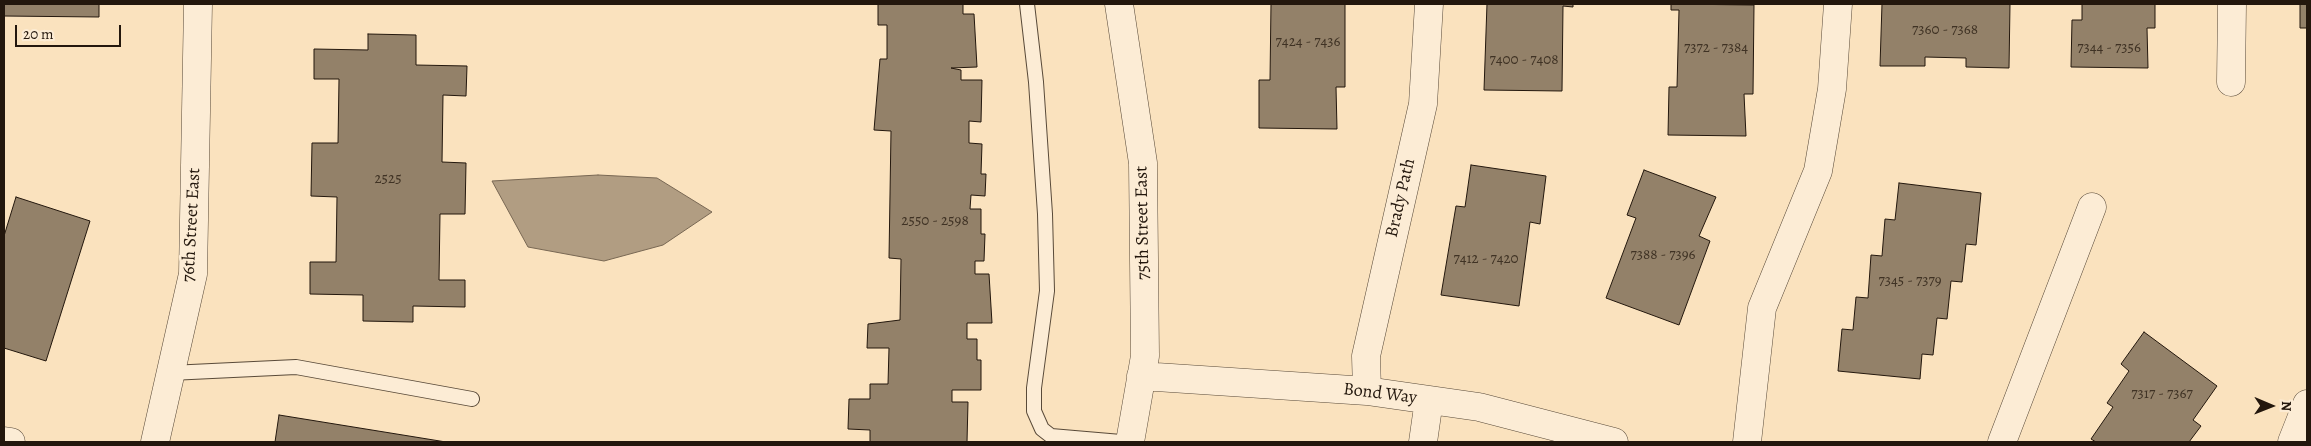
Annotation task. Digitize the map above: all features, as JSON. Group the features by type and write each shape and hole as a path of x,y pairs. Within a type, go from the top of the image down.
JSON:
{"street":[{"name":"76th Street East","path":"154,442 193,274 198,4"},
{"name":"75th Street East","path":"1119,4 1143,163 1144,356 1130,442"},
{"name":"Brady Path","path":"1368,391 1366,356 1423,104 1429,4"},
{"path":"1747,442 1762,308 1818,171 1832,89 1838,4"},
{"path":"2231,82 2232,4"},
{"path":"2002,442 2092,207"},
{"name":"Bond Way","path":"1141,376 1368,391 1479,407 1614,442"},
{"path":"1422,442 1429,400"},
{"path":"2292,442 2307,404"},
{"path":"4,440 11,442"}],"lane":[{"path":"1027,4 1038,110 1045,214 1047,291 1034,388 1034,411 1042,429 1051,436 1121,442"},
{"path":"170,373 296,367 472,399"}],"shaded area":[{"path":"598,175 657,178 712,212 663,245 604,261 528,247 492,181"}],"building":[{"path":"4,4 99,4 99,17 4,16"},
{"path":"878,4 963,4 963,14 974,14 977,67 951,68 961,70 961,80 982,80 981,122 969,121 969,143 982,144 981,174 986,174 985,196 971,195 970,209 981,209 981,234 985,234 984,261 975,261 975,274 989,274 992,323 967,323 967,339 977,339 977,360 981,360 981,390 952,390 952,402 968,402 967,442 870,442 870,430 848,429 849,399 870,399 870,384 888,384 889,348 867,348 868,324 900,320 901,259 889,258 891,131 874,130 880,59 887,59 887,25 878,25"},
{"path":"1271,4 1345,4 1345,87 1336,87 1337,129 1259,128 1259,80 1270,80"},
{"path":"1487,4 1573,4 1573,7 1563,6 1562,91 1484,90"},
{"path":"1671,4 1754,5 1753,94 1744,94 1746,136 1668,135 1669,87 1677,87 1679,10 1671,10"},
{"path":"1882,4 2010,4 2009,68 1966,67 1966,58 1925,57 1925,66 1880,66"},
{"path":"2082,4 2155,4 2155,28 2147,28 2148,68 2071,67 2072,20 2082,20"},
{"path":"2300,4 2307,4 2307,28 2300,28"},
{"path":"368,34 416,35 416,65 467,66 466,96 443,95 442,162 466,163 465,214 440,214 439,280 465,280 465,307 413,306 413,322 363,321 363,295 310,294 310,262 336,262 337,197 311,196 312,143 338,143 339,79 314,79 314,49 368,50"},
{"path":"1471,165 1546,176 1540,224 1530,222 1519,306 1441,295 1456,206 1465,207"},
{"path":"1644,170 1716,197 1699,236 1710,241 1679,325 1606,298 1636,218 1627,215"},
{"path":"1899,183 1981,193 1976,245 1966,244 1962,282 1951,281 1947,319 1937,318 1933,355 1922,354 1920,379 1838,371 1842,329 1853,330 1856,297 1868,298 1871,255 1882,256 1885,219 1895,220"},
{"path":"16,197 90,221 46,361 4,348 4,236"},
{"path":"2144,332 2217,386 2193,420 2201,426 2189,442 2096,442 2091,439 2113,407 2107,403 2129,371 2121,364"},
{"path":"279,415 446,442 275,442"}]}
